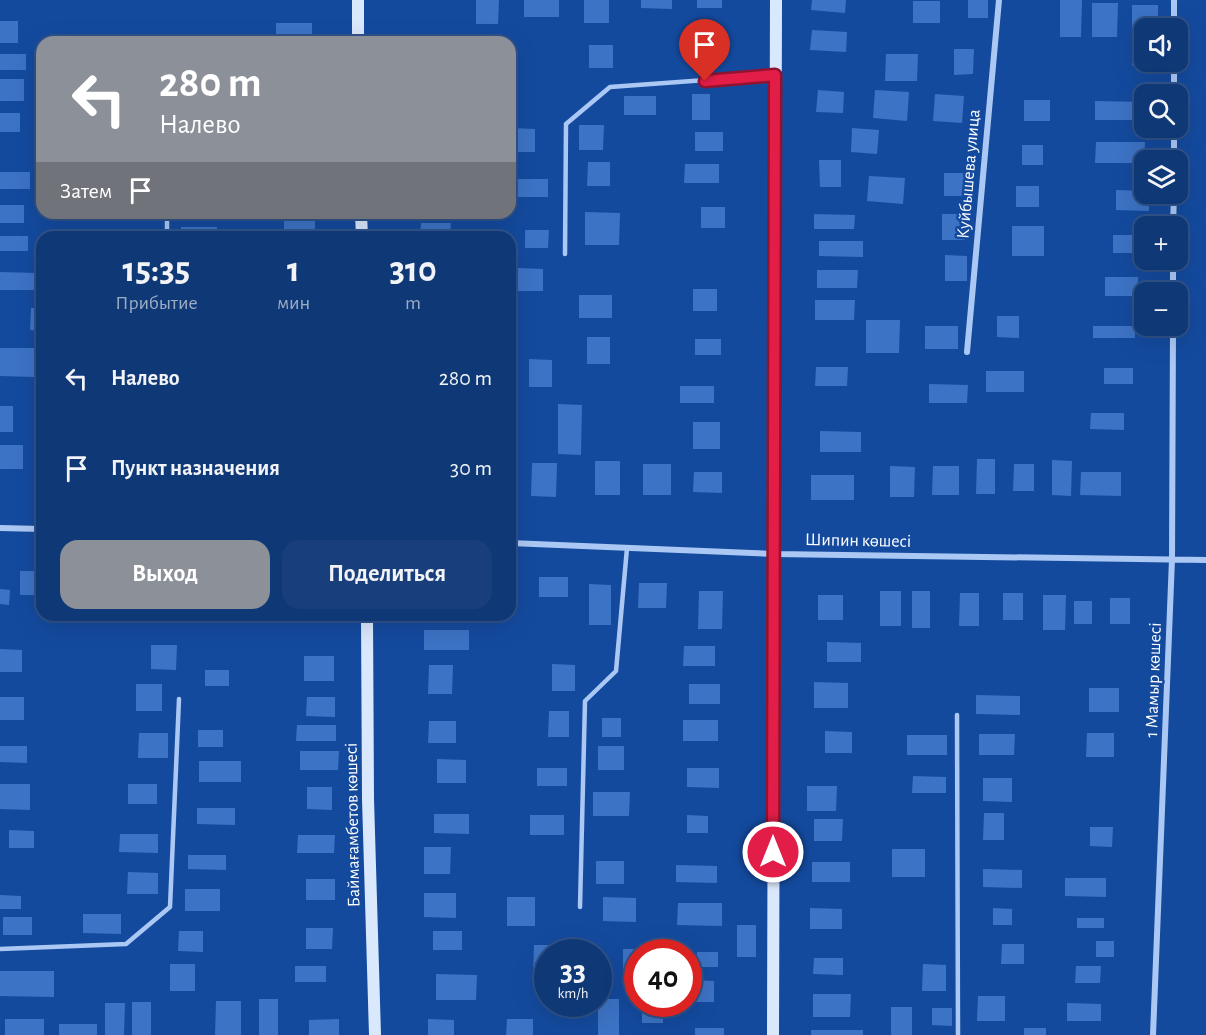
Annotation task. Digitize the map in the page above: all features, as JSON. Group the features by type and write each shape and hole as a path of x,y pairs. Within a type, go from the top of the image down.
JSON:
{"street":[{"path":"358,0 358,36"},
{"path":"773,1035 776,0"},
{"name":"Куйбышева улица","path":"968,351 999,0"},
{"path":"1174,0 1174,18"},
{"name":"1 Мамыр көшесі","path":"1154,1035 1172,559 1173,336"},
{"path":"0,528 36,529"},
{"name":"Шипин көшесі","path":"516,543 774,554 1206,560"},
{"name":"Баймағамбетов көшесі","path":"367,621 368,799 375,1035"}],"lane":[{"path":"565,254 566,124 610,87 775,75"},
{"path":"580,907 585,701 616,671 627,548"},
{"path":"0,949 126,944 170,908 179,699"},
{"path":"957,715 958,1035"}],"building":[{"path":"476,0 499,0 498,24 476,24"},
{"path":"524,0 559,0 559,17 524,17"},
{"path":"584,0 609,0 609,23 584,23"},
{"path":"641,0 672,0 672,9 641,8"},
{"path":"697,0 722,0 722,8 697,8"},
{"path":"812,0 846,0 845,13 811,10"},
{"path":"968,0 988,0 988,18 968,18"},
{"path":"1060,0 1082,0 1081,37 1060,37"},
{"path":"913,1 940,1 940,23 913,23"},
{"path":"1092,3 1118,3 1117,37 1092,37"},
{"path":"1132,5 1158,5 1158,18 1134,18 1134,66 1132,66"},
{"path":"0,21 18,21 18,43 0,43"},
{"path":"276,23 312,23 312,36 276,36"},
{"path":"812,30 847,32 846,52 810,50"},
{"path":"589,45 613,45 613,68 589,68"},
{"path":"954,49 974,49 973,74 954,75"},
{"path":"0,54 26,54 26,70 0,70"},
{"path":"886,54 918,54 917,81 885,81"},
{"path":"0,79 24,79 24,101 0,101"},
{"path":"818,90 844,92 843,113 816,112"},
{"path":"875,90 909,92 907,121 873,118"},
{"path":"692,94 710,94 710,120 692,120"},
{"path":"935,94 964,96 962,123 933,121"},
{"path":"624,96 656,96 656,115 624,115"},
{"path":"1024,100 1050,100 1050,121 1024,121"},
{"path":"1095,101 1134,102 1134,120 1095,120"},
{"path":"0,113 20,113 20,132 0,132"},
{"path":"579,125 604,125 603,150 579,150"},
{"path":"516,128 535,129 535,152 516,152"},
{"path":"852,128 879,130 877,154 851,152"},
{"path":"695,132 723,132 723,151 695,151"},
{"path":"1096,142 1145,142 1145,150 1134,150 1134,163 1095,163"},
{"path":"1022,145 1043,145 1043,165 1022,165"},
{"path":"819,160 841,160 841,187 820,187"},
{"path":"588,162 610,162 610,186 587,186"},
{"path":"685,164 719,164 719,183 684,183"},
{"path":"0,172 30,172 30,189 0,189"},
{"path":"944,173 966,173 966,196 944,196"},
{"path":"869,176 905,178 903,204 867,201"},
{"path":"517,179 548,179 548,197 517,197"},
{"path":"1016,186 1039,186 1039,207 1016,207"},
{"path":"1116,190 1134,191 1134,204 1149,204 1149,211 1116,210"},
{"path":"0,205 24,205 24,223 0,223"},
{"path":"701,207 725,207 725,228 701,228"},
{"path":"585,212 620,213 619,245 585,245"},
{"path":"814,214 855,215 854,229 814,229"},
{"path":"942,214 965,214 965,240 942,240"},
{"path":"284,219 315,219 315,231 284,231"},
{"path":"421,223 451,223 450,231 420,231"},
{"path":"1012,226 1044,226 1044,256 1012,256"},
{"path":"181,227 217,227 217,231 181,231"},
{"path":"525,230 549,230 548,248 525,248"},
{"path":"1113,235 1134,235 1134,253 1113,253"},
{"path":"0,236 28,236 28,251 0,251"},
{"path":"819,241 863,241 863,257 819,256"},
{"path":"945,255 967,256 967,281 945,281"},
{"path":"518,268 543,269 543,291 517,291"},
{"path":"817,270 858,270 857,288 817,288"},
{"path":"0,272 36,273 36,290 0,290"},
{"path":"1105,277 1138,277 1138,282 1134,282 1134,296 1105,296"},
{"path":"693,289 717,289 717,311 693,311"},
{"path":"579,295 612,295 612,318 579,318"},
{"path":"815,300 855,300 854,320 815,320"},
{"path":"31,308 36,308 36,330 30,330"},
{"path":"997,316 1019,316 1019,338 997,337"},
{"path":"866,320 900,320 899,353 866,353"},
{"path":"925,326 958,326 958,349 925,349"},
{"path":"1093,326 1134,326 1135,338 1093,338"},
{"path":"587,337 610,337 610,364 587,364"},
{"path":"695,339 721,339 721,355 695,355"},
{"path":"0,348 34,348 34,377 0,376"},
{"path":"529,359 552,360 552,387 529,387"},
{"path":"816,367 848,367 847,386 815,386"},
{"path":"1104,368 1133,368 1133,384 1104,384"},
{"path":"986,371 1024,371 1024,392 986,392"},
{"path":"929,384 968,385 967,403 929,403"},
{"path":"680,386 714,386 714,403 680,403"},
{"path":"558,404 582,405 581,455 558,454"},
{"path":"0,406 13,406 13,432 0,432"},
{"path":"1091,413 1124,413 1124,430 1090,429"},
{"path":"693,422 720,422 720,449 693,449"},
{"path":"820,431 861,432 861,452 820,452"},
{"path":"516,443 518,443 518,491 516,491"},
{"path":"0,445 23,445 23,469 0,469"},
{"path":"977,459 995,459 995,494 976,494"},
{"path":"1052,460 1072,461 1071,496 1052,495"},
{"path":"595,461 620,461 620,495 595,495"},
{"path":"532,463 557,463 556,497 531,496"},
{"path":"643,464 671,464 671,495 643,495"},
{"path":"1014,464 1034,464 1034,491 1013,491"},
{"path":"890,466 915,467 914,497 890,497"},
{"path":"933,466 959,466 959,495 932,495"},
{"path":"694,472 722,472 722,493 693,492"},
{"path":"1081,472 1121,472 1121,496 1080,495"},
{"path":"811,475 854,475 854,500 811,500"},
{"path":"20,571 36,571 36,595 20,595"},
{"path":"539,577 568,577 568,597 539,597"},
{"path":"639,583 667,583 666,608 638,608"},
{"path":"589,584 611,585 611,625 589,625"},
{"path":"0,589 10,590 9,605 0,604"},
{"path":"699,591 723,591 722,629 698,629"},
{"path":"880,591 901,591 901,626 880,626"},
{"path":"912,591 930,591 930,628 912,628"},
{"path":"960,593 979,593 979,626 959,626"},
{"path":"1003,593 1023,593 1023,620 1003,620"},
{"path":"818,595 843,595 843,620 818,620"},
{"path":"1043,595 1066,595 1065,630 1043,630"},
{"path":"1110,598 1130,598 1130,624 1110,624"},
{"path":"1074,601 1092,601 1092,624 1074,624"},
{"path":"424,630 469,630 469,650 424,650"},
{"path":"827,642 861,643 861,662 827,662"},
{"path":"151,645 177,645 176,670 151,669"},
{"path":"684,646 715,646 715,666 683,666"},
{"path":"0,649 22,650 22,672 0,672"},
{"path":"304,656 334,656 334,681 304,681"},
{"path":"552,664 575,665 575,691 552,691"},
{"path":"429,665 453,665 452,694 428,694"},
{"path":"205,670 229,670 229,686 205,686"},
{"path":"814,682 848,683 848,708 814,708"},
{"path":"136,684 162,684 162,711 136,711"},
{"path":"689,684 720,684 720,704 689,704"},
{"path":"1089,688 1119,688 1119,712 1089,712"},
{"path":"976,695 1020,696 1020,715 976,714"},
{"path":"0,697 24,697 24,720 0,720"},
{"path":"307,697 335,697 335,717 306,716"},
{"path":"549,711 569,711 569,737 548,737"},
{"path":"602,718 621,718 621,737 602,737"},
{"path":"683,720 718,720 718,741 683,741"},
{"path":"429,721 456,721 456,743 428,743"},
{"path":"297,725 336,725 336,741 296,741"},
{"path":"198,730 223,730 223,747 198,747"},
{"path":"825,731 852,732 852,753 825,753"},
{"path":"139,733 168,733 168,758 138,758"},
{"path":"1087,733 1114,733 1114,757 1086,757"},
{"path":"979,734 1015,734 1014,755 979,755"},
{"path":"907,735 947,735 947,755 907,755"},
{"path":"0,746 27,746 27,763 0,762"},
{"path":"598,746 624,746 624,770 598,770"},
{"path":"300,751 339,751 338,770 300,770"},
{"path":"437,759 466,760 466,783 437,783"},
{"path":"199,761 241,761 241,782 199,782"},
{"path":"537,768 567,768 567,786 537,786"},
{"path":"687,768 719,768 719,788 687,787"},
{"path":"913,776 946,777 946,793 912,793"},
{"path":"983,778 1012,778 1012,802 983,801"},
{"path":"0,784 30,784 30,810 0,809"},
{"path":"128,784 157,784 157,804 128,804"},
{"path":"807,786 837,786 836,811 807,811"},
{"path":"307,787 332,787 332,810 307,809"},
{"path":"593,792 630,792 629,816 593,816"},
{"path":"197,808 235,808 235,825 197,824"},
{"path":"984,813 1004,813 1004,840 983,840"},
{"path":"434,814 469,814 469,834 434,833"},
{"path":"530,815 564,815 564,835 530,835"},
{"path":"687,815 708,816 708,833 687,833"},
{"path":"814,819 843,819 842,841 814,841"},
{"path":"1090,827 1113,827 1112,847 1090,846"},
{"path":"9,830 34,831 34,848 9,848"},
{"path":"120,834 158,834 158,853 119,852"},
{"path":"298,835 335,835 334,853 297,853"},
{"path":"424,847 451,847 450,874 424,874"},
{"path":"892,849 925,849 925,877 892,877"},
{"path":"188,855 226,855 226,870 188,869"},
{"path":"596,861 624,861 624,884 596,884"},
{"path":"812,862 850,862 850,882 812,882"},
{"path":"676,865 717,866 717,883 676,882"},
{"path":"983,869 1022,870 1022,888 983,887"},
{"path":"128,872 158,873 158,894 127,894"},
{"path":"1065,878 1106,878 1106,897 1065,896"},
{"path":"306,879 335,879 335,900 306,900"},
{"path":"185,889 220,889 220,911 185,911"},
{"path":"424,893 456,893 456,918 424,917"},
{"path":"0,895 21,896 21,909 0,909"},
{"path":"507,897 535,897 535,926 507,926"},
{"path":"603,897 636,898 636,922 603,921"},
{"path":"678,903 722,903 722,926 677,925"},
{"path":"810,908 842,909 842,929 810,929"},
{"path":"993,908 1012,909 1012,925 993,925"},
{"path":"83,914 121,914 121,934 83,933"},
{"path":"3,917 32,917 32,935 3,935"},
{"path":"1077,918 1104,918 1104,928 1077,928"},
{"path":"737,925 756,925 756,957 737,957"},
{"path":"306,928 333,928 332,949 306,949"},
{"path":"179,931 203,931 203,952 178,951"},
{"path":"433,931 462,931 462,950 433,950"},
{"path":"1096,941 1114,941 1114,957 1096,957"},
{"path":"1002,944 1024,944 1024,964 1001,964"},
{"path":"623,949 624,949 624,978"},
{"path":"702,952 718,952 718,967 702,967"},
{"path":"814,958 843,958 843,975 813,974"},
{"path":"170,964 195,964 195,991 170,991"},
{"path":"923,964 946,965 946,991 922,991"},
{"path":"295,966 326,966 326,982 295,982"},
{"path":"1076,966 1101,966 1100,983 1075,983"},
{"path":"0,971 54,971 54,997 0,996"},
{"path":"436,974 477,975 476,1000 436,1000"},
{"path":"702,981 714,981 714,1002 702,1002"},
{"path":"813,994 851,994 850,1017 813,1017"},
{"path":"978,996 1005,996 1005,1021 977,1021"},
{"path":"259,999 278,999 278,1035 259,1035"},
{"path":"612,999 619,999 619,1035 598,1035 598,1017 612,1017"},
{"path":"216,1001 241,1001 241,1035 215,1035"},
{"path":"132,1002 151,1002 151,1035 132,1035"},
{"path":"105,1003 125,1003 124,1035 105,1035"},
{"path":"1067,1003 1101,1004 1101,1021 1067,1021"},
{"path":"891,1007 912,1007 912,1035 891,1035"},
{"path":"932,1008 952,1008 952,1026 932,1025"},
{"path":"642,1017 663,1017 663,1023 642,1023"},
{"path":"5,1019 44,1019 44,1035 5,1035"},
{"path":"339,1019 339,1035 309,1035 309,1020"},
{"path":"428,1019 454,1020 454,1035 428,1035"},
{"path":"507,1019 533,1019 533,1035 506,1035"},
{"path":"59,1024 97,1024 97,1035 59,1035"},
{"path":"695,1028 724,1028 724,1035 695,1035"},
{"path":"1024,1028 1046,1028 1046,1035 1024,1035"},
{"path":"811,1030 863,1030 863,1035 811,1035"}],"route":[{"path":"705,81 775,75 773,852"}]}
